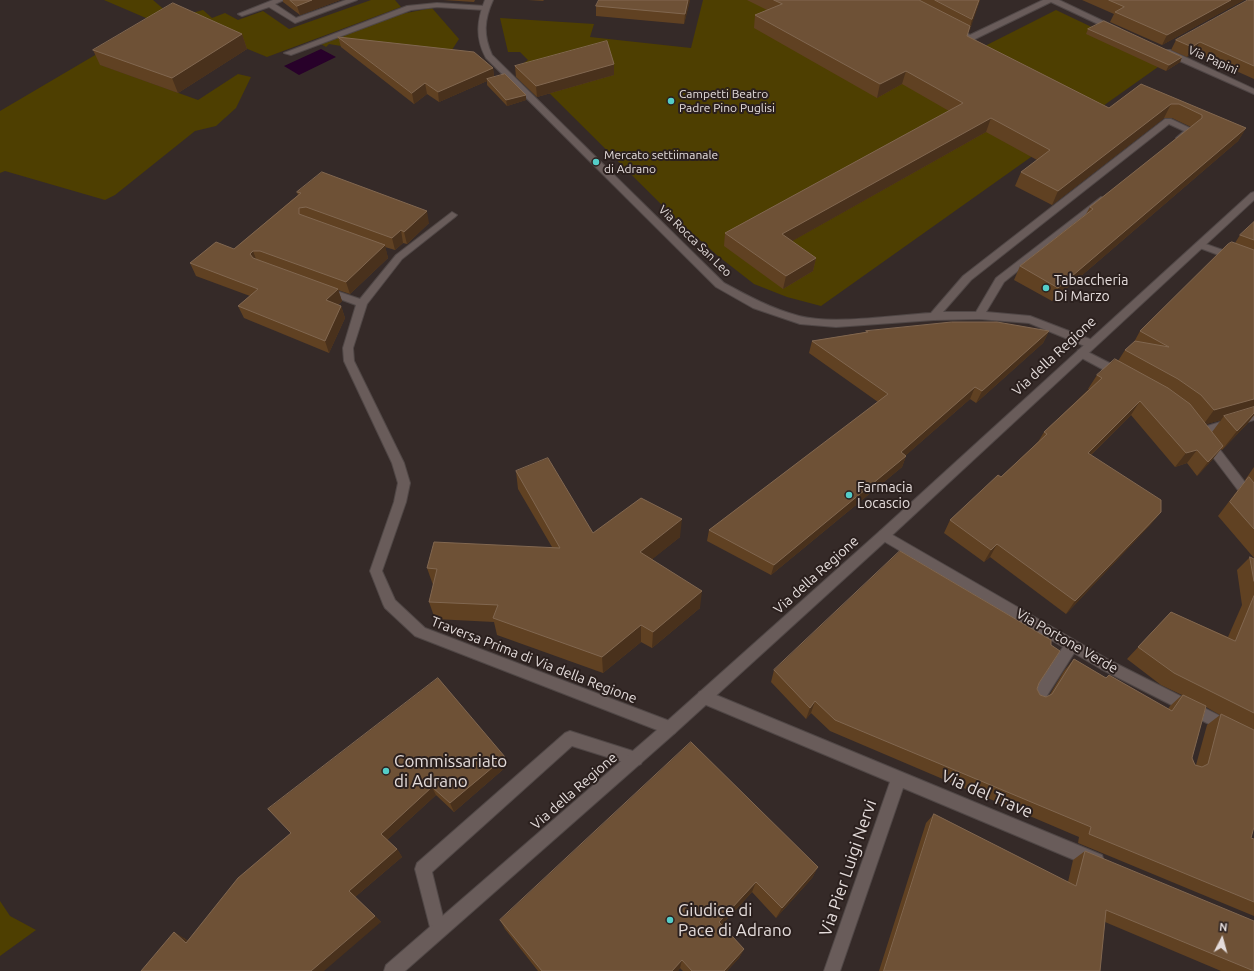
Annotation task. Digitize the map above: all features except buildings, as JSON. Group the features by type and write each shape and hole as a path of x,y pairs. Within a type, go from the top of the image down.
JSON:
{"street":[{"path":"242,14 280,0"},
{"path":"270,4 295,21 353,0"},
{"path":"950,28 970,38 1049,0"},
{"path":"1053,0 1126,33"},
{"path":"288,53 410,8 437,5 487,4"},
{"name":"Via Rocca San Leo","path":"487,4 480,30 482,42 489,56 720,285 757,306 800,320 836,323 934,316 979,315 1030,320 1086,349 1129,379"},
{"name":"Via Papini","path":"1165,48 1254,92"},
{"path":"934,316 967,278 1168,121 1190,130 1172,144"},
{"path":"979,315 1000,280 1110,193"},
{"name":"Via della Regione","path":"392,971 636,759 884,535 1254,195"},
{"name":"Traversa Prima di Via della Regione","path":"452,215 395,255 362,303 348,348 349,361 398,463 404,483 400,502 376,571 390,604 420,632 670,728"},
{"path":"1200,245 1254,265"},
{"path":"319,287 362,303"},
{"path":"1201,432 1254,416"},
{"path":"1193,423 1254,503"},
{"name":"Via Portone Verde","path":"884,535 1106,665 1254,740"},
{"path":"1036,700 1072,645"},
{"name":"Via del Trave","path":"704,697 1109,866"},
{"path":"1199,727 1202,713"},
{"path":"438,930 423,869 570,738 636,759"},
{"name":"Via Pier Luigi Nervi","path":"832,971 899,778"}],"shaded area":[{"path":"104,0 153,0 174,18 203,10 212,18 225,13 238,20 263,11 289,29 371,0 395,0 401,7 267,57 238,45 101,65 198,100 238,74 251,77 236,108 216,126 195,131 115,195 105,200 5,171 0,173 0,111 153,21"},
{"path":"703,0 876,0 975,51 1056,10 1165,62 821,306 787,297 754,284 718,256 673,216 521,65 528,60 520,52 508,52 500,18 594,24 590,37 691,48"},
{"path":"432,8 459,39 446,59 329,44 326,47 321,44 401,14"},
{"path":"321,49 336,57 299,75 284,66"},
{"path":"0,901 10,916 36,930 0,956"}],"place":[{"name":"Campetti Beatro Padre Pino Puglisi","path":"671,101"},
{"name":"Mercato settiimanale di Adrano","path":"596,162"},
{"name":"Tabaccheria Di Marzo","path":"1046,288"},
{"name":"Farmacia Locascio","path":"849,495"},
{"name":"Commissariato di Adrano","path":"386,771"},
{"name":"Giudice di Pace di Adrano","path":"670,920"}]}
